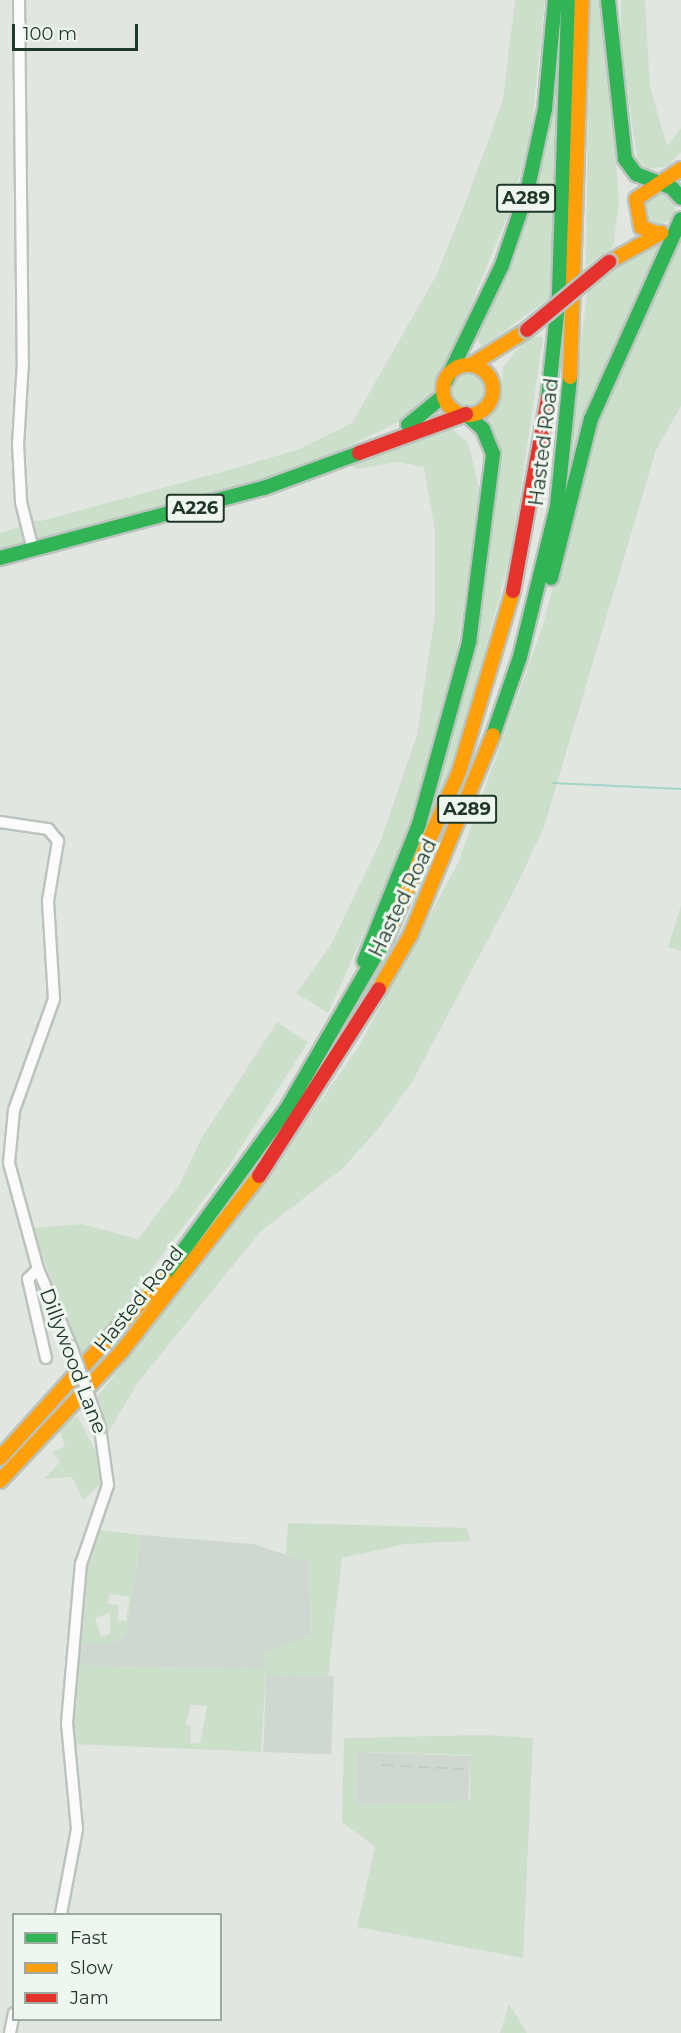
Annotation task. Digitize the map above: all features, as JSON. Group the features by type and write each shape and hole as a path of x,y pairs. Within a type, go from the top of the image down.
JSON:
{"main road":[{"name":"A289","path":"446,381 502,265 525,200 544,116 555,0"},
{"name":"Hasted Road","path":"0,1458 169,1271 242,1173 334,1033 402,907 444,810 490,682 523,555 555,351 568,0"},
{"name":"Hasted Road","path":"0,1481 122,1352 251,1188 344,1049 411,934 491,744 520,657 557,506 577,296 582,0"},
{"path":"608,0 624,158 635,173 681,198"},
{"path":"609,262 636,219 636,199 681,169"},
{"path":"636,219 649,232 659,234"},
{"name":"A289","path":"411,934 451,864 498,747 541,615 591,419 681,219"},
{"path":"527,330 471,365 458,368 446,381 443,396 466,414 487,406 500,357 527,330 609,262 681,219"},
{"path":"471,365 483,369 492,382"},
{"name":"A226","path":"385,440 443,396"},
{"name":"A226","path":"0,558 264,488 385,440 466,414"},
{"name":"A289","path":"334,1033 419,824 470,642 493,454 483,429 466,414"}],"street":[{"path":"19,0 23,361 18,444 21,502 33,550"},
{"name":"Dillywood Lane","path":"0,822 47,828 58,841 48,901 54,999 9,1136 15,1192 38,1269 71,1347 100,1428 108,1485 81,1564 67,1723 79,1808 61,1913"},
{"path":"38,1269 28,1279 46,1359"}],"shaded area":[{"path":"141,1535 253,1544 308,1562 312,1634 266,1670 75,1665 79,1643 113,1643 126,1635"},
{"path":"266,1674 334,1676 331,1754 263,1752"},
{"path":"358,1752 470,1756 468,1808 356,1804"}],"green space":[{"path":"515,0 545,0 531,135 512,205 435,394 409,417 320,460 243,487 0,550 0,533 19,527 22,520 41,521 297,450 352,423 437,274 466,201 503,100"},
{"path":"589,0 604,0 619,205 613,247 586,266"},
{"path":"621,0 645,0 650,87 667,146 681,128 681,152 668,166 647,169 637,158 621,47"},
{"path":"557,91 551,297 481,348 476,332 508,277 536,195"},
{"path":"659,192 670,197 675,208 670,219 659,224 648,219 643,208 648,197"},
{"path":"681,241 681,406 656,450 544,827 516,887 412,1082 378,1129 342,1169 261,1231 139,1381 107,1434 94,1401 222,1240 359,1046 459,861 543,625 585,463 613,381"},
{"path":"647,245 662,247 599,380 575,450 567,457 588,286"},
{"path":"529,336 543,337 512,550 459,746 407,875 450,741 486,573 495,447 491,420 485,426 480,420 493,415 501,401 503,367"},
{"path":"467,373 479,378 484,390 479,402 467,407 455,402 450,390 455,378"},
{"path":"451,429 468,442 480,492 451,695 395,864 328,1013 296,993 331,945 381,840 417,735 435,615 435,531 424,467 397,462 357,469 350,464"},
{"path":"681,905 681,951 668,947"},
{"path":"277,1022 308,1042 229,1166 82,1362 32,1228 82,1224 138,1239 180,1184 201,1139"},
{"path":"72,1416 78,1417 100,1460 101,1483 83,1500 72,1477 44,1479 60,1462 53,1452 65,1446 60,1431"},
{"path":"288,1523 467,1528 470,1541 405,1544 342,1558 328,1676 266,1674 261,1752 73,1744 75,1665 265,1670 263,1653 312,1634 308,1562 286,1555","holes":["191,1705 207,1706 200,1744 190,1743 191,1726 185,1725"]},
{"path":"100,1530 141,1535 126,1635 113,1643 79,1643 87,1550","holes":["110,1594 130,1597 126,1621 117,1620 119,1605 108,1604","110,1613 110,1634 101,1637 95,1618"]},
{"path":"484,1735 533,1738 523,1958 357,1927 375,1847 342,1822 344,1738","holes":["358,1752 470,1755 470,1801 356,1804"]},
{"path":"509,2004 527,2033 500,2033"}],"waterway":[{"path":"553,783 681,789"}],"railway":[{"path":"382,1765 464,1769"}],"traffic: fast":[{"path":"446,381 502,265 527,192 545,109 555,0"},
{"path":"548,399 559,294 568,0"},
{"path":"608,0 625,159 636,174 672,188 681,198"},
{"path":"551,578 591,419 681,219"},
{"path":"493,735 520,657 557,506 570,377"},
{"path":"408,425 443,396"},
{"path":"364,961 419,824 469,642 493,454 483,429 466,414"},
{"path":"0,558 264,488 359,453"},
{"path":"164,1277 286,1110 387,936"}],"traffic: slow":[{"path":"570,377 582,0"},
{"path":"659,234 641,227 636,199 681,169"},
{"path":"609,262 661,233"},
{"path":"471,365 527,330"},
{"path":"468,365 477,367 488,376 493,390 491,399 482,410 468,415 459,413 448,404 443,390 445,381 454,370 468,365"},
{"path":"387,936 459,772 513,591"},
{"path":"379,989 411,934 493,735"},
{"path":"0,1481 122,1351 259,1176"},
{"path":"0,1458 164,1277"}],"traffic: jam":[{"path":"527,330 609,262"},
{"path":"513,591 548,399"},
{"path":"359,453 466,414"},
{"path":"259,1176 379,989"}]}
